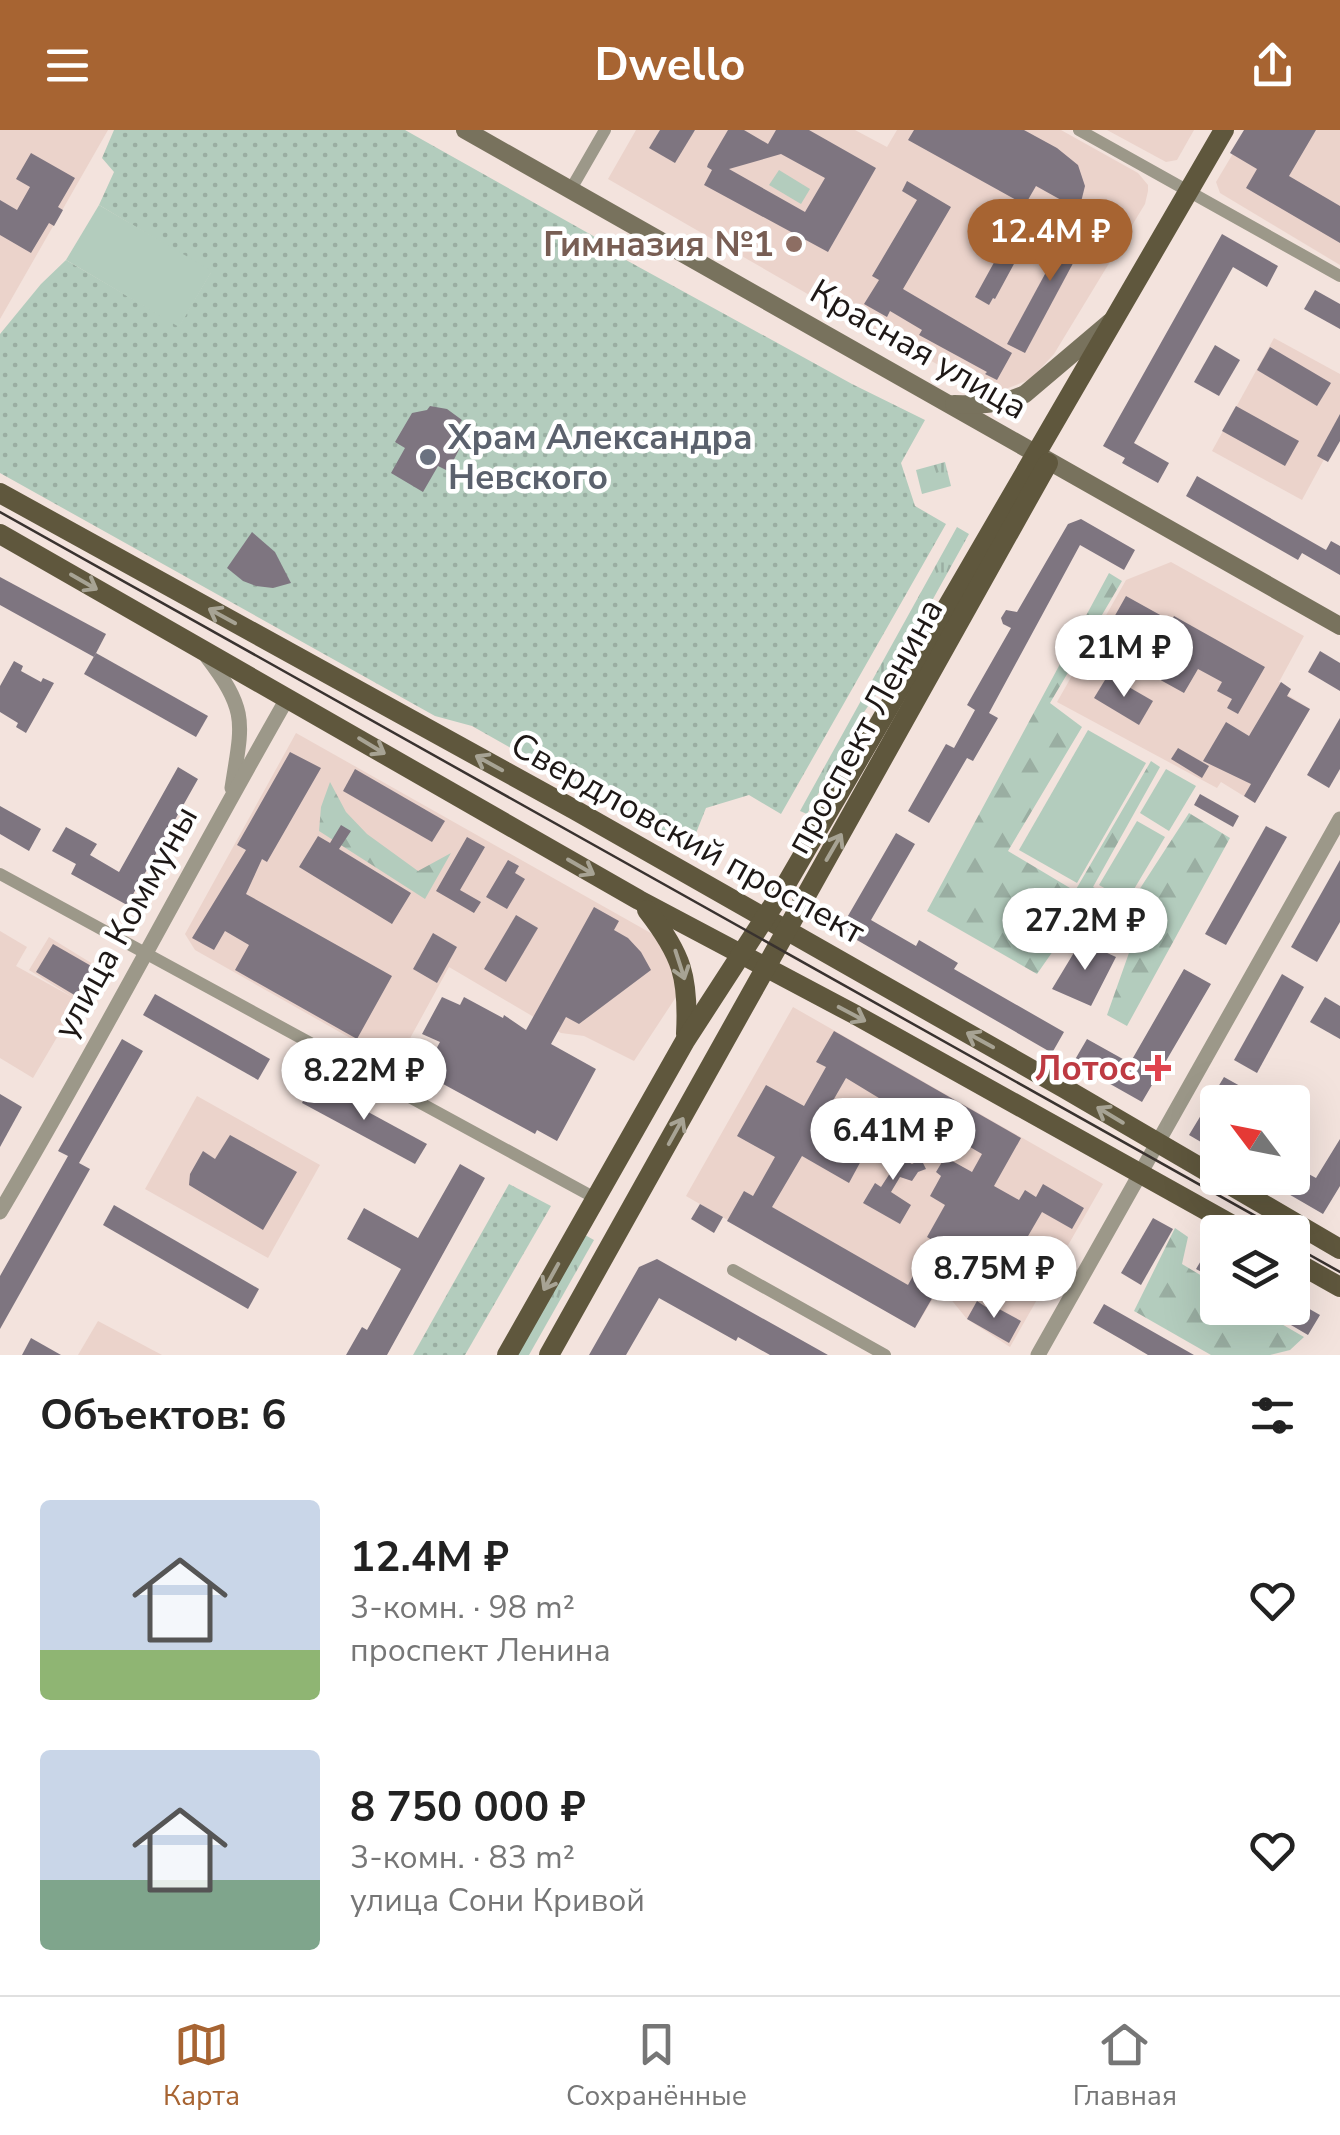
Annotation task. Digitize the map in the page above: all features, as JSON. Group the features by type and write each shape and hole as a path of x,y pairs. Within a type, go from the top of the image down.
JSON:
{"main road":[{"name":"Красная улица","path":"465,130 1340,626"},
{"name":"проспект Ленина","path":"507,1355 723,978 743,955 1044,458 1194,194 1224,130"},
{"name":"проспект Ленина","path":"549,1355 786,932 1118,316 1236,130"},
{"path":"949,404 986,405 1025,394 1118,316"},
{"name":"Свердловский проспект","path":"0,493 575,810 1340,1249"},
{"path":"0,534 639,900 1215,1215"},
{"name":"улица Коммуны","path":"288,697 308,664"},
{"path":"639,900 680,958 688,1004 685,1042"},
{"path":"595,1198 628,1216"},
{"path":"1310,1270 1340,1287"}],"street":[{"path":"571,189 605,130"},
{"path":"1079,130 1340,276"},
{"path":"201,650 224,680 240,718 242,732 231,798"},
{"name":"улица Коммуны","path":"0,1212 288,697"},
{"path":"1038,1355 1340,819"},
{"path":"0,874 595,1198"},
{"path":"732,1270 885,1355"}],"shaded area":[{"path":"0,130 108,130 0,319"},
{"path":"636,130 855,130 887,147 897,130 1061,130 1138,173 1148,191 1145,204 1054,354 1031,379 993,394 832,308 608,179"},
{"path":"1107,130 1194,130 1177,160 1166,162"},
{"path":"1247,130 1340,130 1340,265 1220,193 1216,182"},
{"path":"1274,338 1340,374 1340,430 1302,500 1212,451"},
{"path":"1171,562 1304,636 1279,682 1291,689 1288,695 1310,709 1255,803 1221,782 1217,788 1057,702 1126,580"},
{"path":"296,733 656,936 675,972 676,997 634,1061 584,1036 561,1033 449,967 396,1064 195,950 185,934"},
{"path":"0,931 27,947 16,966 74,998 29,970 49,937 109,974 90,1006 79,1000 33,1078 0,1058"},
{"path":"793,1007 1103,1184 1010,1347 967,1319 949,1297 937,1292 915,1328 686,1196"},
{"path":"197,1096 320,1165 268,1258 145,1189"},
{"path":"98,1321 162,1355 78,1355"}],"green space":[{"path":"114,130 405,130 627,255 626,260 925,420 901,463 915,506 946,524 781,814 749,795 706,808 692,843 684,846 472,726 435,716 0,473 0,334 66,260 179,326 211,272 99,205 114,172 102,158"},
{"path":"779,170 810,189 801,204 769,185"},
{"path":"99,205 212,271 179,327 66,260"},
{"path":"945,462 951,486 922,494 916,470"},
{"path":"957,527 969,534 807,814 800,811"},
{"path":"1109,573 1122,581 1050,703 1082,727 1008,851 1075,891 1151,761 1160,767 1093,887 1128,907 1189,813 1230,838 1127,1026 1107,1015 1130,950 1076,918 1037,974 927,911"},
{"path":"1088,730 1146,763 1077,883 1019,850"},
{"path":"1166,769 1196,786 1169,831 1140,813"},
{"path":"330,782 346,812 367,834 418,871 451,853 425,899 319,831 321,807"},
{"path":"1137,821 1165,837 1127,901 1099,885"},
{"path":"509,1184 551,1206 465,1355 413,1355"},
{"path":"1175,1228 1188,1237 1182,1264 1200,1275 1200,1325 1283,1325 1304,1337 1290,1350 1270,1355 1211,1355 1134,1311"},
{"path":"585,1235 594,1240 529,1355 517,1355"}],"building":[{"path":"660,130 695,130 675,163 649,148"},
{"path":"728,130 744,130 768,144 776,130 809,130 876,168 828,252 704,185 712,170 707,167","holes":["781,154 825,178 805,212 729,169"]},
{"path":"914,130 1024,130 1078,165 1085,186 1079,210 1036,186 1025,205 908,140"},
{"path":"1244,130 1316,130 1289,176 1340,206 1340,243 1246,188 1257,169 1230,153"},
{"path":"31,153 75,178 58,207 63,210 54,226 49,223 31,253 0,235 0,200 17,210 30,187 16,179"},
{"path":"907,181 951,207 903,289 1012,353 997,380 919,335 922,330 890,311 887,317 864,304 879,280 872,276 917,200 902,191"},
{"path":"1077,215 1094,224 1025,353 1007,344"},
{"path":"1013,228 1029,236 989,305 975,297"},
{"path":"1222,234 1278,266 1267,287 1233,267 1134,443 1169,463 1158,483 1122,463 1125,458 1103,446"},
{"path":"1315,290 1340,304 1340,329 1304,309"},
{"path":"1215,345 1240,360 1219,396 1194,382"},
{"path":"1270,347 1331,383 1317,406 1257,370"},
{"name":"Храм Александра Невского","path":"430,406 447,409 462,420 457,428 464,440 448,471 438,466 423,492 391,473 405,448 395,442 412,413"},
{"path":"1236,406 1299,441 1285,466 1222,431"},
{"path":"1340,414 1340,441 1328,462 1317,456"},
{"path":"1197,476 1326,550 1331,541 1340,546 1340,575 1302,553 1298,560 1186,496"},
{"path":"1081,519 1135,550 1124,570 1080,545 989,713 998,718 973,761 967,758 929,823 908,811 946,744 954,748 975,710 967,705 1011,628 1001,618 1006,610 1017,612 1068,524"},
{"path":"252,532 275,552 291,583 273,588 256,586 227,568"},
{"path":"0,577 106,634 94,657 0,605"},
{"path":"1126,596 1171,621 1174,616 1265,667 1238,714 1227,708 1232,699 1217,691 1222,682 1198,669 1184,693 1146,672 1159,649 1135,636 1128,648 1104,635"},
{"path":"1320,651 1340,663 1340,691 1308,672"},
{"path":"96,653 208,716 196,737 84,674"},
{"path":"14,661 23,666 21,671 41,682 43,678 54,683 26,733 0,712 0,686"},
{"path":"1108,675 1153,701 1139,725 1094,698"},
{"path":"1281,682 1291,689 1287,696 1310,709 1255,803 1244,796 1251,784 1203,761 1226,722 1249,736"},
{"path":"1340,718 1340,769 1329,788 1307,775"},
{"path":"1178,748 1209,766 1202,778 1171,759"},
{"path":"290,752 321,768 267,862 262,859 246,894 392,976 357,1039 235,970 249,945 225,931 214,950 192,938 246,850 237,845"},
{"path":"178,767 198,779 127,905 71,874 76,864 52,851 66,827 97,844 90,855 119,872"},
{"path":"355,769 445,821 432,842 343,791"},
{"path":"1200,794 1239,816 1233,827 1194,805"},
{"path":"0,806 41,829 29,851 0,834"},
{"path":"341,825 351,831 339,849 411,893 392,924 299,867 318,836 330,843"},
{"path":"1266,826 1287,837 1226,945 1205,934"},
{"path":"896,833 915,844 871,920 916,946 919,940 958,963 954,969 1064,1032 1052,1053 850,936 845,921"},
{"path":"467,837 485,847 460,890 481,902 474,913 436,891"},
{"path":"508,860 519,866 515,873 525,879 507,909 486,897"},
{"path":"1340,860 1340,922 1317,962 1291,947"},
{"path":"594,907 619,921 614,930 641,952 651,970 579,1024 566,1017 551,1044 596,1069 557,1141 537,1130 535,1134 423,1073 440,1042 422,1034 442,997 460,1005 464,997 526,1030"},
{"path":"516,915 538,928 506,982 484,969"},
{"path":"433,933 457,947 437,983 413,969"},
{"path":"1084,936 1096,943 1094,947 1116,957 1091,1006 1052,989"},
{"path":"53,944 93,967 76,996 36,972"},
{"path":"1184,969 1211,984 1142,1102 1073,1063 1087,1039 1130,1063"},
{"path":"1282,974 1304,987 1257,1073 1234,1060"},
{"path":"155,994 270,1059 258,1080 143,1015"},
{"path":"1325,997 1340,1006 1340,1039 1310,1022"},
{"path":"834,1031 1021,1138 994,1186 1019,1200 1025,1190 1036,1197 1043,1184 1084,1208 1072,1229 1042,1212 1024,1243 1027,1244 996,1291 974,1278 982,1265 963,1254 955,1267 939,1258 945,1248 927,1237 945,1205 930,1196 941,1176 936,1172 945,1157 972,1172 982,1154 946,1133 943,1137 846,1078 815,1132 862,1159 849,1183 802,1156 772,1207 908,1285 918,1267 942,1281 915,1328 727,1221 744,1191 753,1196 775,1157 737,1136 766,1085 804,1106 826,1067 816,1062"},
{"path":"122,1039 143,1051 79,1163 90,1169 0,1329 0,1276 68,1156 58,1151"},
{"path":"1224,1077 1238,1085 1219,1085"},
{"path":"313,1082 427,1144 415,1164 302,1103"},
{"path":"0,1094 22,1107 0,1147"},
{"path":"1200,1117 1200,1141 1189,1135"},
{"path":"230,1135 297,1172 263,1230 189,1185 190,1174 203,1151 215,1159"},
{"path":"1340,1139 1340,1186 1323,1214 1290,1195 1310,1195 1310,1175 1316,1178"},
{"path":"889,1151 912,1164 929,1155 923,1163 926,1169 912,1181 900,1177 891,1192 911,1205 900,1224 863,1203 875,1183 881,1187 892,1170 882,1164"},
{"path":"460,1164 485,1178 387,1355 346,1355 362,1327 367,1330 401,1269 347,1239 364,1208 418,1238"},
{"path":"700,1204 723,1217 714,1233 691,1219"},
{"path":"114,1205 259,1289 248,1309 103,1225"},
{"path":"1153,1218 1173,1229 1141,1285 1121,1273"},
{"path":"657,1259 828,1355 770,1355 738,1337 736,1341 659,1298 626,1355 589,1355 639,1267"},
{"path":"977,1301 1021,1321 1009,1343 967,1319"},
{"path":"1104,1304 1194,1355 1148,1355 1093,1323"},
{"path":"1310,1309 1320,1315 1308,1335 1291,1325 1310,1325"},
{"path":"31,1338 61,1355 22,1355"}],"tram line":[{"path":"0,512 1254,1215"},
{"path":"1310,1255 1340,1272"}],"place":[{"name":"Гимназия №1","path":"794,244"},
{"name":"Храм Александра Невского","path":"428,457"},
{"name":"Лотос","path":"1158,1068"}]}
